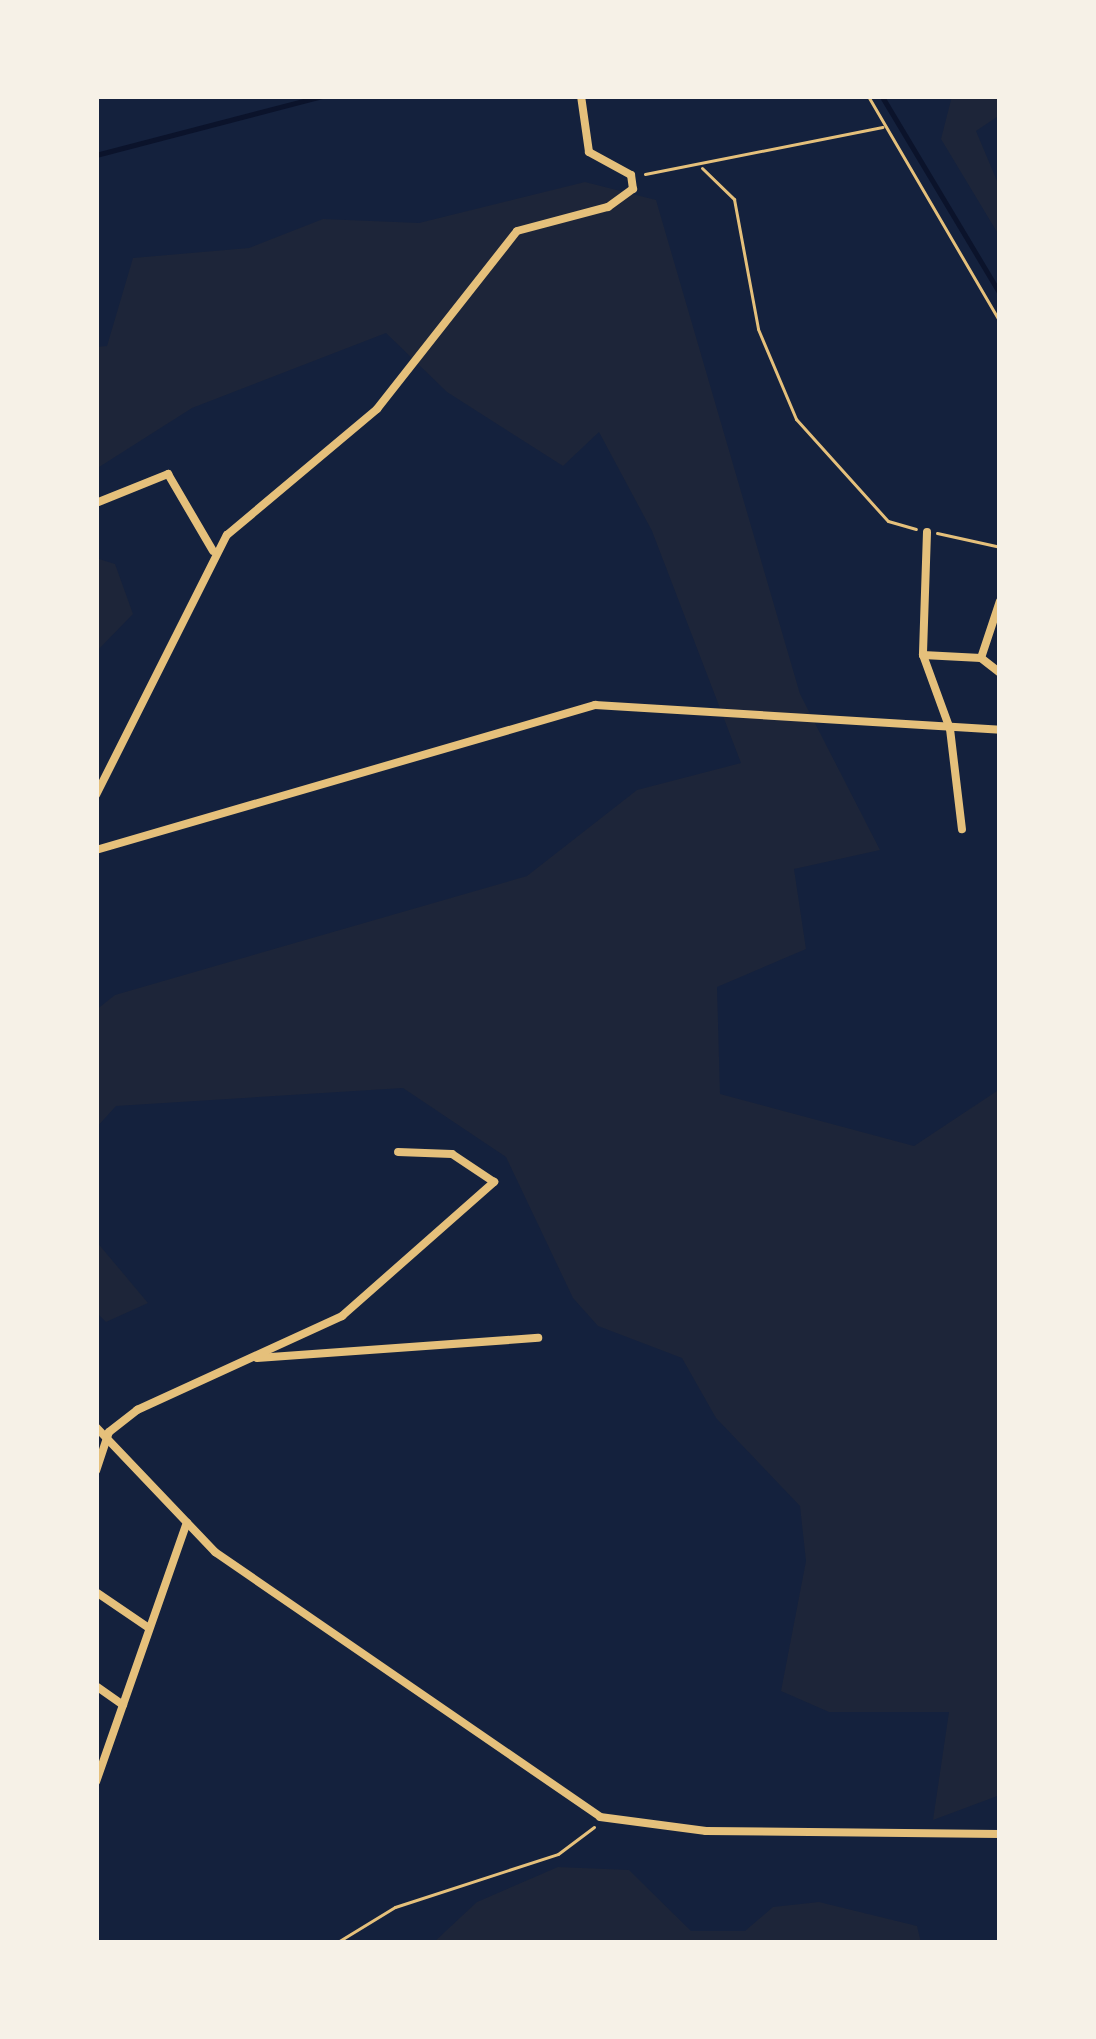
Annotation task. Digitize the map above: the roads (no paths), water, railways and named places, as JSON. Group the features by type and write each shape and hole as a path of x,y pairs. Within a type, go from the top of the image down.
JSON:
{"street":[{"path":"96,795 177,650 213,551 376,409 517,231 622,200 631,175 589,152 581,96"},
{"path":"96,503 168,474 213,551"},
{"path":"927,532 923,655 950,729 962,829"},
{"path":"981,658 1000,601"},
{"path":"923,655 981,658 1000,673"},
{"path":"96,850 595,705 1000,730"},
{"path":"96,1471 109,1432 397,1278 494,1182 452,1154 398,1152"},
{"path":"250,1358 538,1338"},
{"path":"96,1427 109,1432 215,1552 600,1817 706,1831 1000,1834"},
{"path":"96,1779 187,1520"},
{"path":"96,1592 149,1628"},
{"path":"96,1686 123,1705"}],"waterway":[{"path":"96,155 323,96"},
{"path":"882,96 1000,293"}]}
